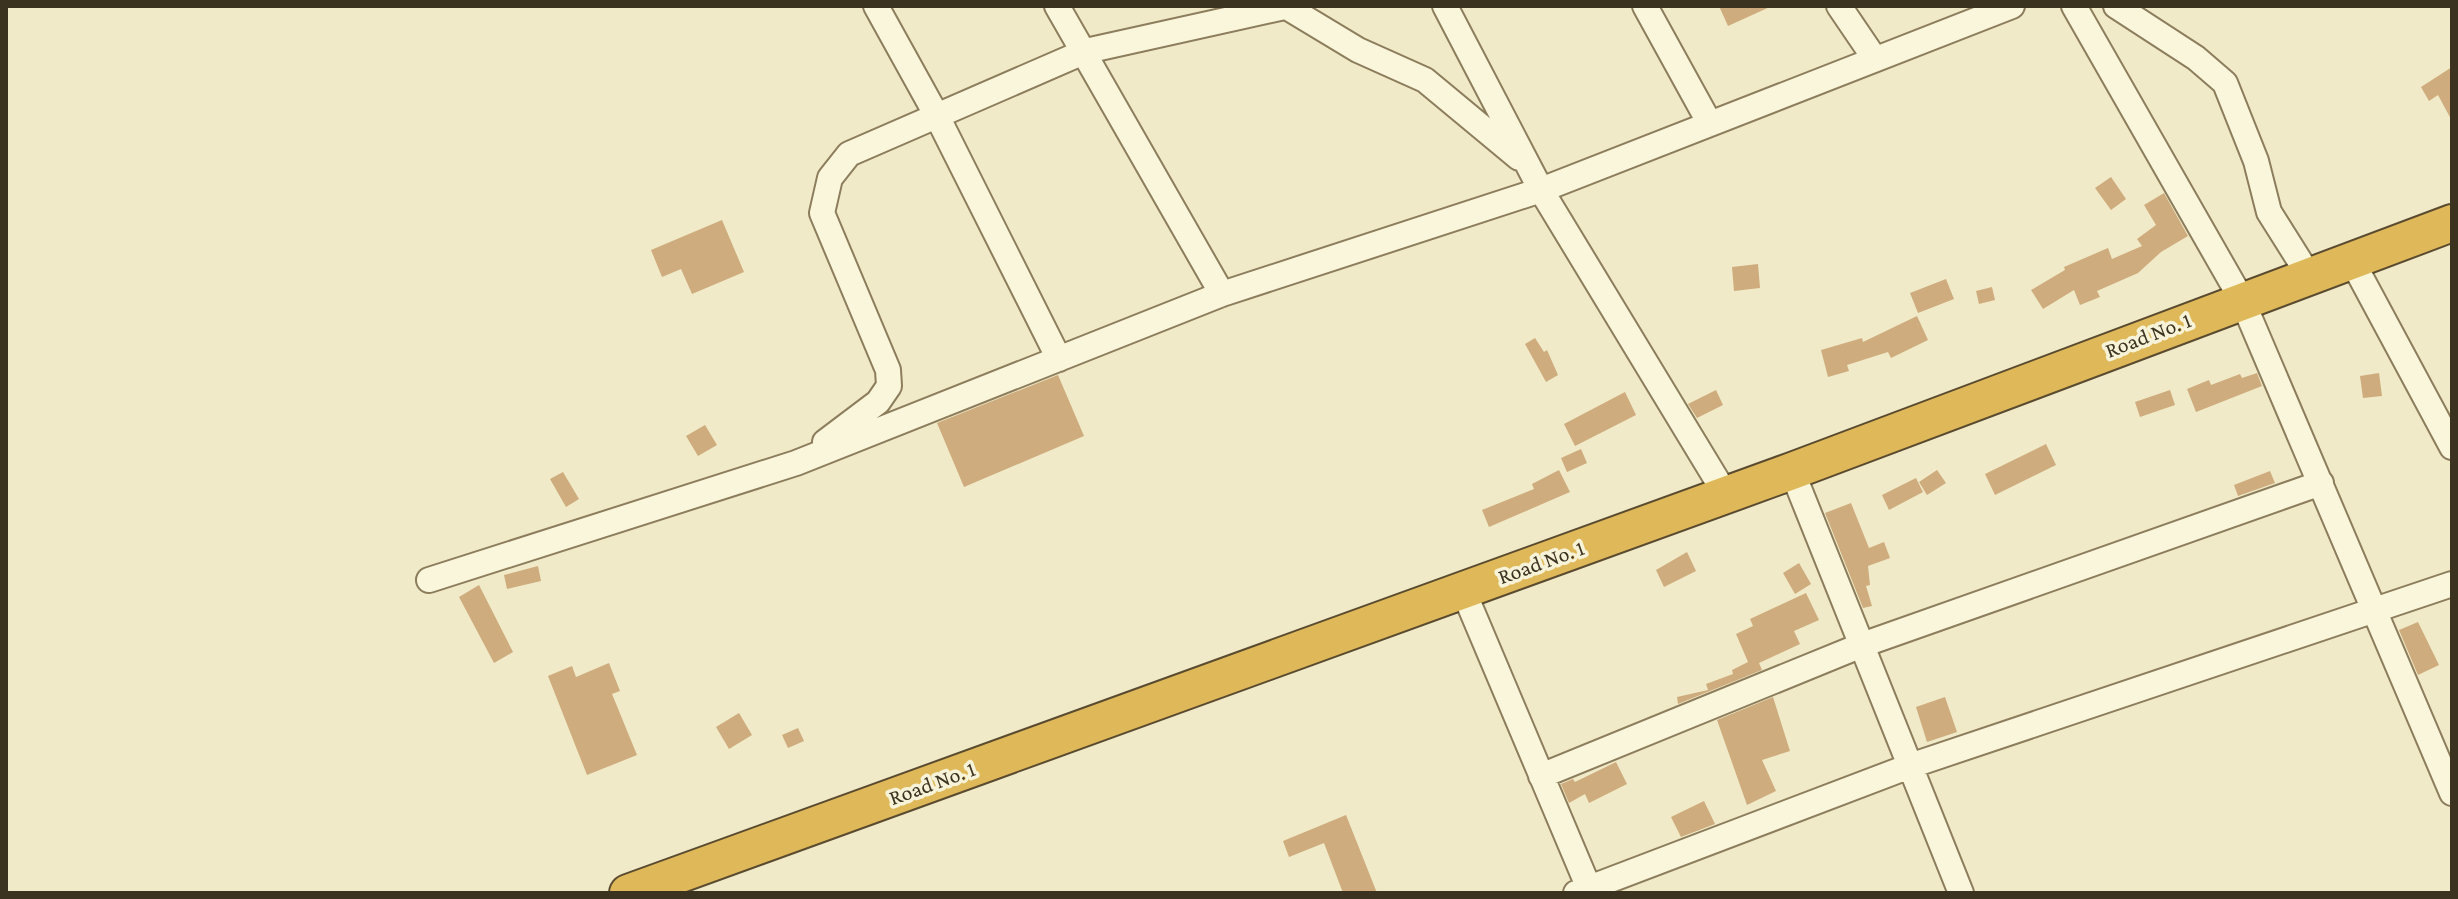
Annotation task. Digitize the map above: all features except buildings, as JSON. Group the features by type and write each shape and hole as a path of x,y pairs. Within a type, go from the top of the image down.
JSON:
{"highway":[{"name":"Road No. 1","path":"628,893 1792,471 2308,274 2452,223"}],"street":[{"path":"876,6 938,118 1059,359"},
{"path":"1057,6 1086,51 1222,294"},
{"path":"1445,6 1541,190 1726,495"},
{"path":"1645,6 1710,124"},
{"path":"1839,6 1875,59"},
{"path":"429,580 796,463 1222,294 1541,190 2012,6"},
{"path":"2074,6 2242,300 2452,793"},
{"path":"2116,6 2196,58 2225,83 2256,161 2269,212 2308,274"},
{"path":"796,463 878,402 889,386 888,370 822,213 830,178 849,154 875,140 938,118 1086,51 1220,19 1287,7 1358,50 1425,80 1527,164"},
{"path":"2351,259 2452,447"},
{"path":"1792,471 1961,893"},
{"path":"1541,776 1862,645 2321,483"},
{"path":"1463,590 1541,776 1585,891 1910,766 2452,584"}]}
